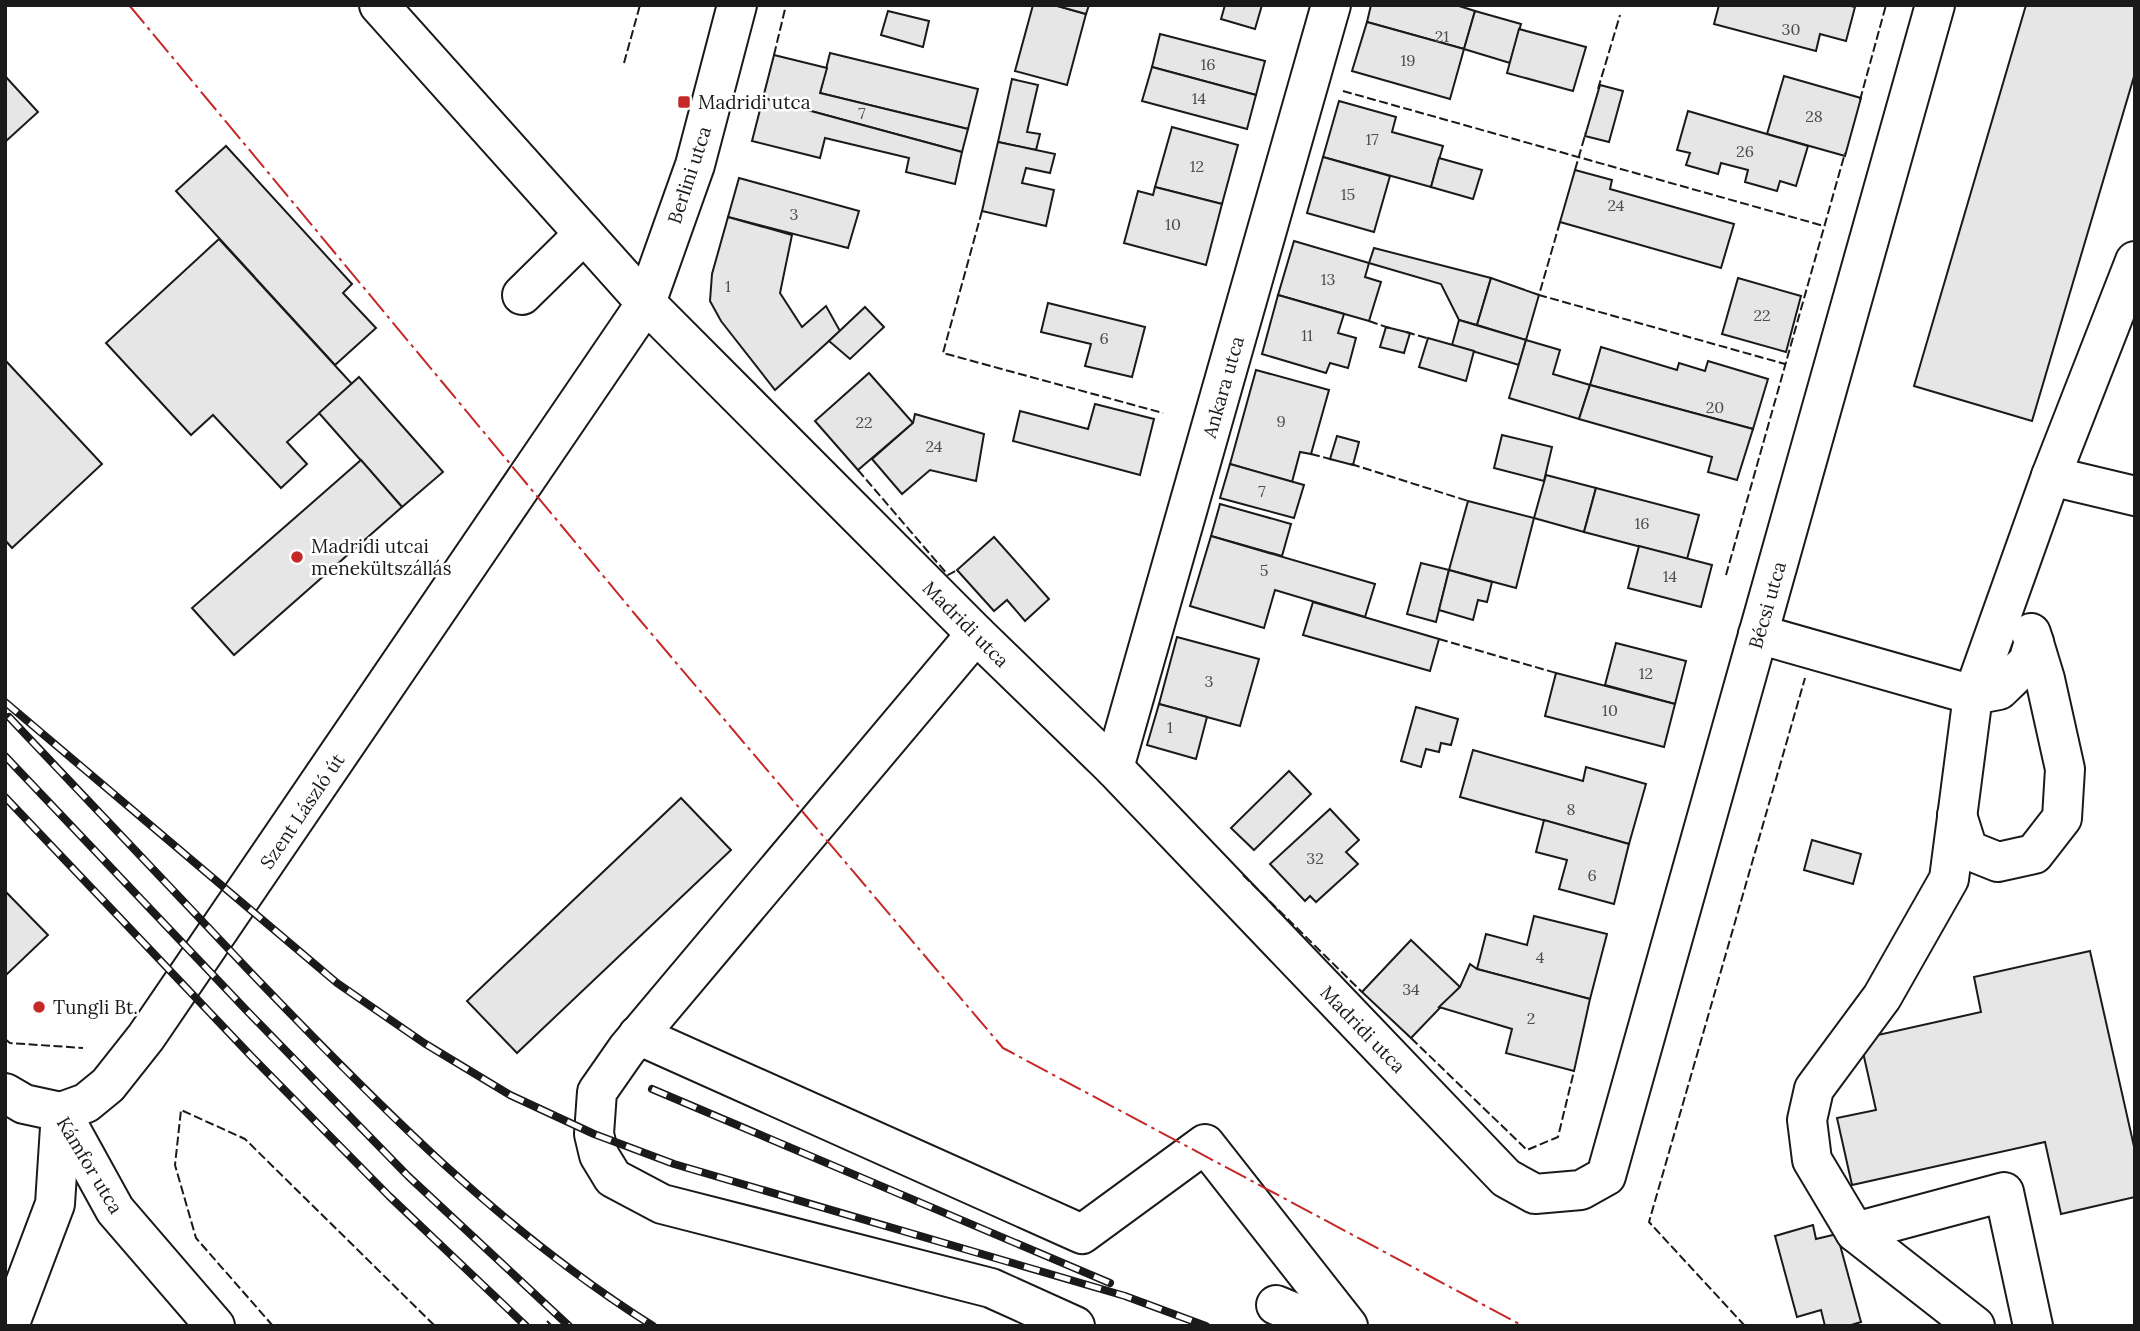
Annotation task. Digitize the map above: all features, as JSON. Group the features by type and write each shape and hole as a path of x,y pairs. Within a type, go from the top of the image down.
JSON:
{"street":[{"name":"Madridi utca","path":"379,5 646,303 976,634 1114,768 1506,1178 1535,1194 1581,1190"},
{"name":"Berlini utca","path":"646,303 695,165 737,5"},
{"name":"Ankara utca","path":"1114,768 1331,5"},
{"name":"Bécsi utca","path":"1581,1190 1606,1176 1934,5"},
{"path":"522,295 584,234"},
{"path":"1975,1326 1855,1232 1812,1160 1807,1120 1814,1089 1882,997 1949,879 1973,695 2051,476 2135,261"},
{"name":"Szent László út","path":"61,1111 86,1103 108,1085 146,1037 646,303"},
{"path":"2051,476 2135,496"},
{"path":"1957,815 1968,850 1998,862 2034,854 2062,818 2065,769 2045,679 2014,578"},
{"path":"976,634 638,1035 597,1092 594,1134 599,1155 613,1178 662,1204 991,1288 1075,1326"},
{"path":"1758,634 1973,695 1999,690 2028,662 2034,642"},
{"path":"638,1035 1082,1234 1205,1144 1348,1326"},
{"name":"Kámfor utca","path":"5,1093 24,1104 61,1111 115,1210 215,1326"},
{"path":"9,1326 55,1204 61,1111"},
{"path":"1855,1232 2004,1192 2033,1326"},
{"path":"1276,1305 1327,1326"}],"building":[{"path":"1033,5 1054,5 1086,14 1067,85 1015,71"},
{"path":"1054,5 1089,5 1086,14"},
{"path":"1225,5 1262,5 1255,29 1221,19"},
{"path":"1371,5 1456,5 1475,11 1464,49 1367,22"},
{"path":"1719,5 1855,7 1846,41 1820,34 1816,51 1714,24"},
{"path":"2026,5 2135,5 2135,73 2032,421 1914,386"},
{"path":"888,11 929,21 923,47 881,35"},
{"path":"1475,11 1521,24 1510,63 1464,49"},
{"path":"1367,22 1464,49 1450,99 1352,71"},
{"path":"1519,29 1586,47 1573,91 1507,73"},
{"path":"1160,34 1265,61 1256,95 1152,67"},
{"path":"830,53 978,89 968,129 820,93"},
{"path":"774,55 827,68 820,93 968,129 962,152 763,98"},
{"path":"1152,67 1256,95 1247,129 1142,101"},
{"path":"5,76 38,112 5,142"},
{"path":"1784,76 1861,98 1845,156 1767,134"},
{"path":"1012,79 1038,85 1027,132 1040,134 1036,150 998,142"},
{"path":"1600,85 1623,91 1609,142 1585,136"},
{"path":"763,98 962,152 955,184 906,172 909,158 825,138 820,158 752,141"},
{"path":"1339,101 1396,117 1392,132 1443,146 1431,187 1323,157"},
{"path":"1688,111 1808,146 1796,186 1780,181 1777,191 1745,182 1748,170 1721,163 1718,174 1686,165 1690,153 1677,150"},
{"path":"1172,127 1238,145 1222,204 1155,187"},
{"path":"998,142 1055,154 1050,173 1026,168 1022,183 1054,190 1046,226 982,211"},
{"path":"226,146 352,284 343,293 376,328 335,365 176,191"},
{"path":"1323,157 1390,176 1374,232 1307,213"},
{"path":"1439,158 1482,170 1473,199 1431,187"},
{"path":"1575,170 1612,180 1610,189 1734,224 1721,268 1560,222"},
{"path":"739,178 859,211 848,248 728,217"},
{"path":"1155,187 1222,204 1206,265 1124,243 1138,191 1153,195"},
{"path":"728,217 792,235 780,293 802,327 826,306 840,331 775,390 721,321 710,301 712,274"},
{"path":"219,239 352,384 287,442 307,464 281,488 213,415 191,435 106,343"},
{"path":"1294,241 1369,263 1365,277 1381,282 1369,321 1278,295"},
{"path":"1374,248 1491,278 1477,325 1459,320 1441,284 1369,263"},
{"path":"1491,278 1539,295 1526,340 1477,325"},
{"path":"1738,278 1801,296 1786,352 1722,334"},
{"path":"1278,295 1344,314 1338,333 1356,338 1348,368 1330,363 1326,373 1262,354"},
{"path":"1048,303 1145,327 1132,377 1085,366 1091,344 1041,332"},
{"path":"865,307 884,327 850,359 829,341"},
{"path":"1459,320 1526,340 1519,365 1452,345"},
{"path":"1386,327 1410,333 1404,353 1380,347"},
{"path":"1428,338 1474,351 1466,381 1419,367"},
{"path":"1526,340 1560,350 1553,374 1590,385 1579,419 1509,398"},
{"path":"1601,347 1677,370 1679,363 1705,371 1708,361 1768,379 1753,429 1590,385"},
{"path":"5,360 102,464 12,548 5,540"},
{"path":"1256,370 1329,390 1311,454 1300,452 1292,482 1230,464"},
{"path":"869,373 913,423 858,470 815,421"},
{"path":"359,377 443,472 402,507 319,413"},
{"path":"1590,385 1753,429 1737,480 1708,472 1712,457 1579,419"},
{"path":"1095,404 1154,419 1140,475 1013,441 1020,411 1088,429"},
{"path":"915,414 984,434 976,481 930,470 902,494 872,459 913,423"},
{"path":"1502,435 1552,447 1544,481 1494,468"},
{"path":"1337,436 1359,442 1353,465 1330,459"},
{"name":"Madridi utcai menekültszállás","path":"361,460 402,507 234,655 192,608"},
{"path":"1230,464 1304,485 1294,518 1220,498"},
{"path":"1546,475 1596,488 1584,532 1534,518"},
{"path":"1596,488 1699,515 1687,559 1584,532"},
{"path":"1468,501 1534,518 1516,588 1449,570"},
{"path":"1220,504 1291,524 1282,556 1211,536"},
{"path":"1211,536 1375,584 1365,617 1275,590 1264,628 1190,606"},
{"path":"994,537 1049,599 1025,621 1007,600 994,611 957,570"},
{"path":"1639,546 1712,565 1701,607 1628,588"},
{"path":"1421,563 1449,570 1436,622 1407,614"},
{"path":"1449,570 1492,582 1487,602 1478,600 1473,620 1439,610"},
{"path":"1313,602 1439,639 1430,671 1303,635"},
{"path":"1177,637 1259,659 1240,726 1159,704"},
{"path":"1616,643 1686,661 1675,704 1605,685"},
{"path":"1556,673 1675,704 1664,747 1545,716"},
{"path":"1159,704 1207,717 1196,759 1147,745"},
{"path":"1416,707 1458,719 1451,745 1441,743 1439,752 1426,749 1421,767 1401,761"},
{"path":"1473,750 1583,781 1586,767 1646,784 1629,844 1460,797"},
{"path":"1289,771 1311,794 1254,850 1231,828"},
{"path":"681,798 731,850 517,1053 467,1001"},
{"path":"1330,809 1359,840 1346,852 1358,864 1316,902 1310,896 1305,901 1270,864"},
{"path":"1544,820 1629,844 1614,904 1559,889 1567,860 1536,852"},
{"path":"1812,840 1861,854 1853,884 1804,870"},
{"path":"5,891 48,935 5,976"},
{"path":"1534,916 1607,934 1590,999 1477,969 1486,934 1527,945"},
{"path":"1411,940 1460,987 1411,1038 1362,992"},
{"path":"2090,951 2135,1151 2135,1197 2061,1214 2045,1142 1852,1185 1837,1118 1876,1110 1860,1039 1981,1012 1974,977"},
{"path":"1470,964 1477,969 1590,999 1574,1071 1506,1053 1512,1029 1439,1007 1460,987"},
{"path":"1813,1225 1816,1239 1837,1234 1861,1322 1848,1326 1825,1326 1821,1310 1797,1317 1775,1236"}],"railway":[{"path":"5,702 337,983 424,1043 510,1095 594,1134 674,1164 1125,1296 1206,1326"},
{"path":"9,717 256,978 396,1119 493,1208 545,1250 653,1326"},
{"path":"5,756 408,1176 569,1326"},
{"path":"5,797 252,1057 389,1196 526,1326"},
{"path":"652,1089 1110,1283"}],"fence":[{"path":"624,63 640,5"},
{"path":"774,55 786,5"},
{"path":"1860,100 1886,5"},
{"path":"1598,89 1620,15"},
{"path":"1343,91 1824,226"},
{"path":"1575,170 1586,132"},
{"path":"1726,575 1845,153"},
{"path":"982,211 943,353 1163,413"},
{"path":"1560,222 1539,295 1785,364"},
{"path":"1369,321 1389,328"},
{"path":"1406,332 1430,339"},
{"path":"1311,454 1334,460"},
{"path":"1351,464 1468,501"},
{"path":"858,470 948,575 957,570"},
{"path":"1439,639 1556,673"},
{"path":"1745,1326 1649,1222 1805,678"},
{"path":"1243,875 1362,992"},
{"path":"1411,1038 1527,1150 1558,1137 1574,1071"},
{"path":"5,1039 10,1043 83,1048"},
{"path":"273,1326 196,1238 175,1165 181,1110 245,1139 435,1326"},
{"path":"547,1321 552,1326"}],"power":[{"path":"129,5 639,619 1003,1048 1523,1326"}],"place":[{"name":"Madridi utca","path":"684,102"},
{"name":"Madridi utcai menekültszállás","path":"297,557"},
{"name":"Tungli Bt.","path":"39,1007"}]}
